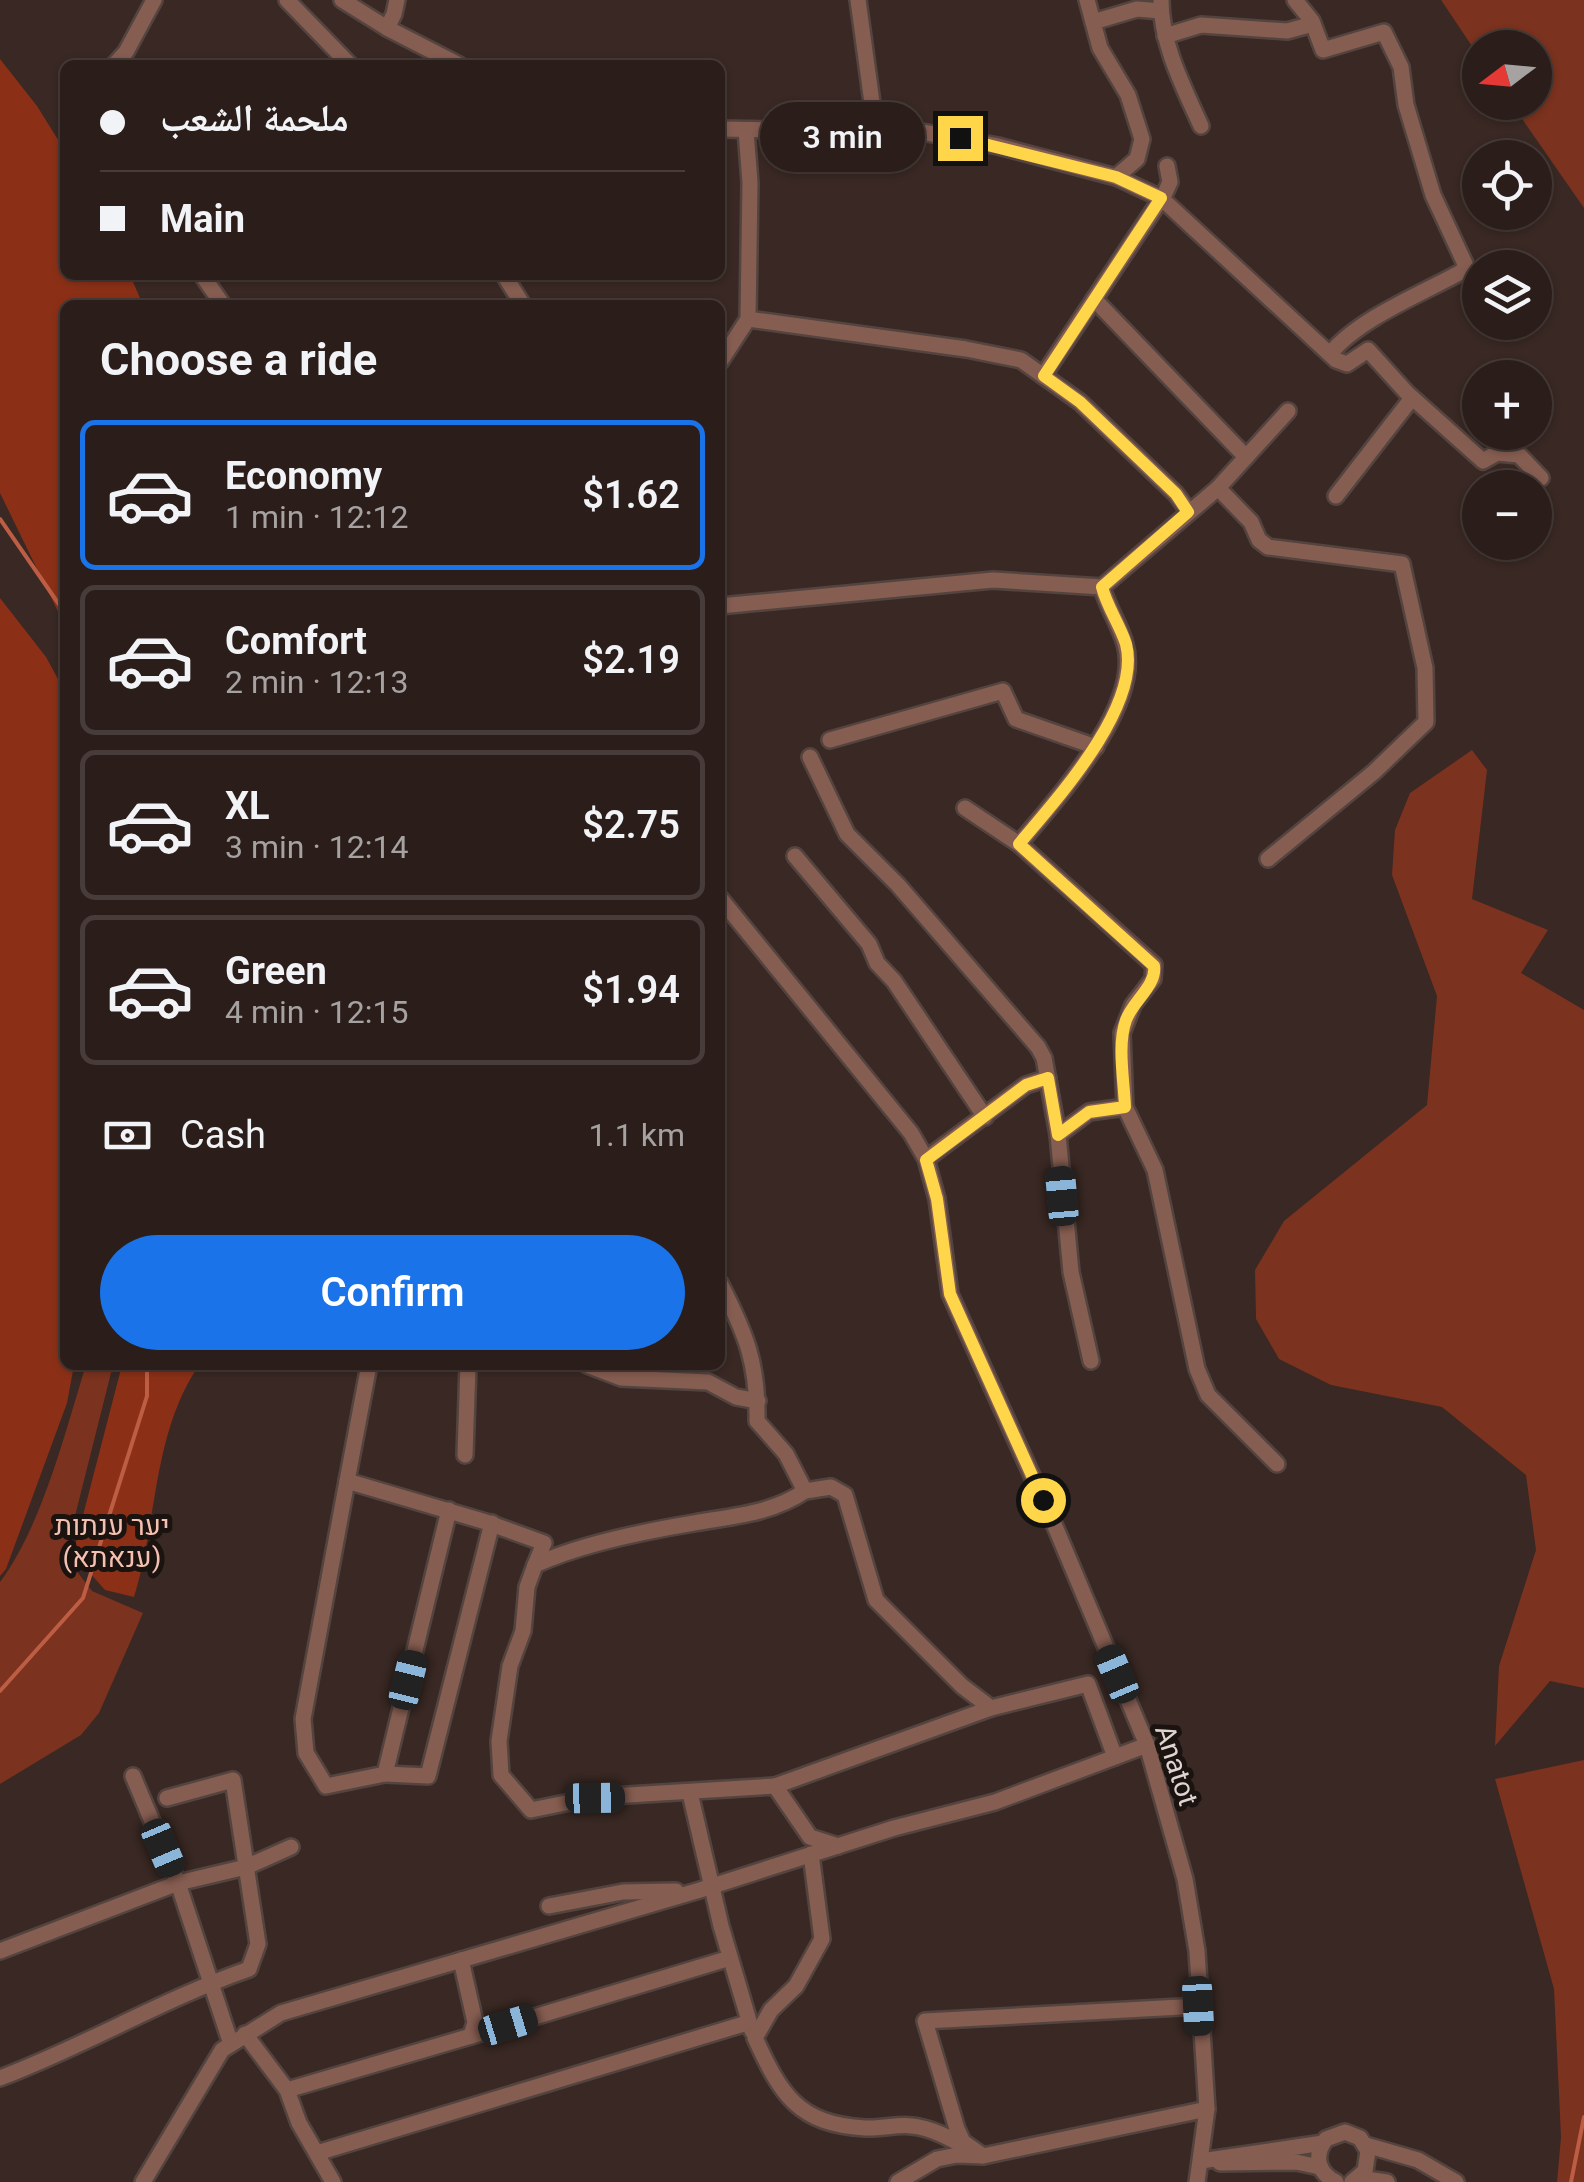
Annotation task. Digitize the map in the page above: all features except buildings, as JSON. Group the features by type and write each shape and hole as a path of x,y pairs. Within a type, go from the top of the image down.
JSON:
{"street":[{"path":"119,60 154,0"},
{"path":"342,0 386,28 450,60"},
{"path":"386,28 397,0"},
{"path":"858,0 876,132"},
{"path":"1086,0 1100,48 1128,95 1142,139 1137,159 1108,176"},
{"path":"1295,0 1313,24 1323,50 1384,32 1401,67 1406,106 1434,195 1466,266 1364,325 1330,354"},
{"path":"292,2 345,60"},
{"path":"1093,22 1161,5 1165,36 1202,126"},
{"path":"1165,36 1201,26 1286,31 1313,24"},
{"path":"725,129 922,132 1108,176 1161,198 1330,354 1346,364 1368,350 1412,398 1483,461 1498,452 1520,455 1534,470"},
{"path":"725,354 748,319 750,183 746,130"},
{"path":"1044,376 1161,198 1170,182 1166,166"},
{"path":"1094,299 1246,457"},
{"path":"748,319 1022,360 1080,402 1176,494 1188,512"},
{"path":"1336,496 1412,398"},
{"path":"725,606 993,580 1102,587 1218,488 1288,411"},
{"path":"1218,488 1252,522 1259,540 1268,547 1402,564 1425,668 1426,722 1374,772 1268,858"},
{"path":"1019,844 1096,747 1128,672 1126,644 1108,610 1102,587"},
{"path":"830,740 1004,692 1016,719 1096,747"},
{"path":"810,756 848,834 898,885 1038,1046 1058,1135 1071,1272 1092,1361"},
{"path":"965,808 1019,844 1154,966 1153,979 1133,1004 1122,1033 1125,1107 1155,1170 1198,1369 1208,1395 1277,1464"},
{"path":"795,856 869,944 877,963 894,981 985,1117"},
{"name":"Anatot","path":"725,904 911,1133 926,1160 937,1199 950,1294 1057,1531 1147,1746 1185,1880 1197,1951 1206,2110 1197,2182"},
{"path":"926,1160 1026,1085 1048,1078"},
{"path":"1058,1135 1089,1112 1125,1107"},
{"path":"725,1294 758,1378 757,1421 786,1454 805,1491"},
{"path":"368,1370 303,1719 306,1753 326,1786 385,1774 428,1776 492,1524"},
{"path":"465,1454 468,1370"},
{"path":"600,1370 621,1378 708,1382 736,1397 758,1402"},
{"path":"347,1481 544,1543 528,1587 523,1630 510,1666 499,1741 502,1775 531,1810 595,1798 775,1786 992,1708 1088,1684 1114,1757"},
{"path":"536,1564 557,1554 692,1523 742,1518 788,1502 805,1491 831,1486 845,1495 876,1600 962,1686 992,1708"},
{"path":"385,1774 449,1510"},
{"path":"143,2182 222,2050 281,2013 995,1802 1147,1746"},
{"path":"134,1776 178,1883 212,1982 238,2039 287,2090 298,2124 333,2182"},
{"path":"0,2078 249,1968 258,1944 233,1780 167,1798"},
{"path":"775,1786 810,1836 838,1846"},
{"path":"690,1794 705,1888 751,2031 774,2080 815,2121 864,2128 911,2125 983,2156"},
{"path":"0,1950 178,1883 246,1868 291,1847"},
{"path":"318,2153 751,2031 796,1986 822,1938 811,1854"},
{"path":"550,1906 623,1892 705,1888"},
{"path":"287,2090 730,1958"},
{"path":"461,1960 475,2022 470,2036"},
{"path":"983,2156 963,2142 957,2129 925,2020 1198,2006"},
{"path":"898,2182 937,2159 983,2156 1206,2110"},
{"path":"1320,2167 1318,2156 1323,2142 1332,2134 1345,2132 1366,2145 1418,2160 1456,2182"},
{"path":"1201,2161 1323,2142"},
{"path":"1356,2180 1368,2165 1366,2145"},
{"path":"1201,2161 1308,2163 1320,2167 1336,2182"},
{"path":"1356,2180 1388,2182"}],"shaded area":[{"path":"1441,0 1584,0 1584,208 1552,162 1552,140 1537,140 1523,120 1552,120 1552,30 1462,31"},
{"path":"1472,750 1487,770 1472,899 1548,930 1521,973 1584,1010 1584,1688 1550,1681 1495,1746 1499,1666 1536,1550 1526,1475 1442,1407 1331,1385 1279,1359 1256,1319 1255,1270 1284,1221 1427,1105 1437,996 1392,875 1395,830 1410,793"},
{"path":"84,1370 112,1370 65,1556 92,1591 143,1613 99,1713 81,1735 0,1784 0,1582 28,1534 61,1448"},
{"path":"1584,1760 1584,2182 1557,2182 1561,2137 1554,1989 1495,1779"}],"green space":[{"path":"0,59 60,143 60,280 132,280 141,300 60,300 60,616 0,493"},
{"name":"יער ענתות (ענאתא)","path":"0,598 46,657 60,683 60,1370 73,1370 67,1403 6,1569 0,1576"},
{"name":"יער ענתות (ענאתא)","path":"121,1370 196,1370 172,1420 164,1448 134,1597 105,1590 73,1554"}],"waterway":[{"path":"0,519 60,606"},
{"path":"0,1691 83,1598 147,1396 147,1370"},
{"path":"1571,2182 1584,2117"}],"route":[{"path":"960,138 1116,177 1161,198 1044,376 1080,402 1176,494 1188,512 1102,587 1108,610 1126,644 1128,672 1094,751 1019,844 1154,966 1153,979 1133,1004 1122,1033 1125,1107 1089,1112 1058,1135 1048,1078 1026,1085 926,1160 937,1199 950,1294 1043,1500"}]}
